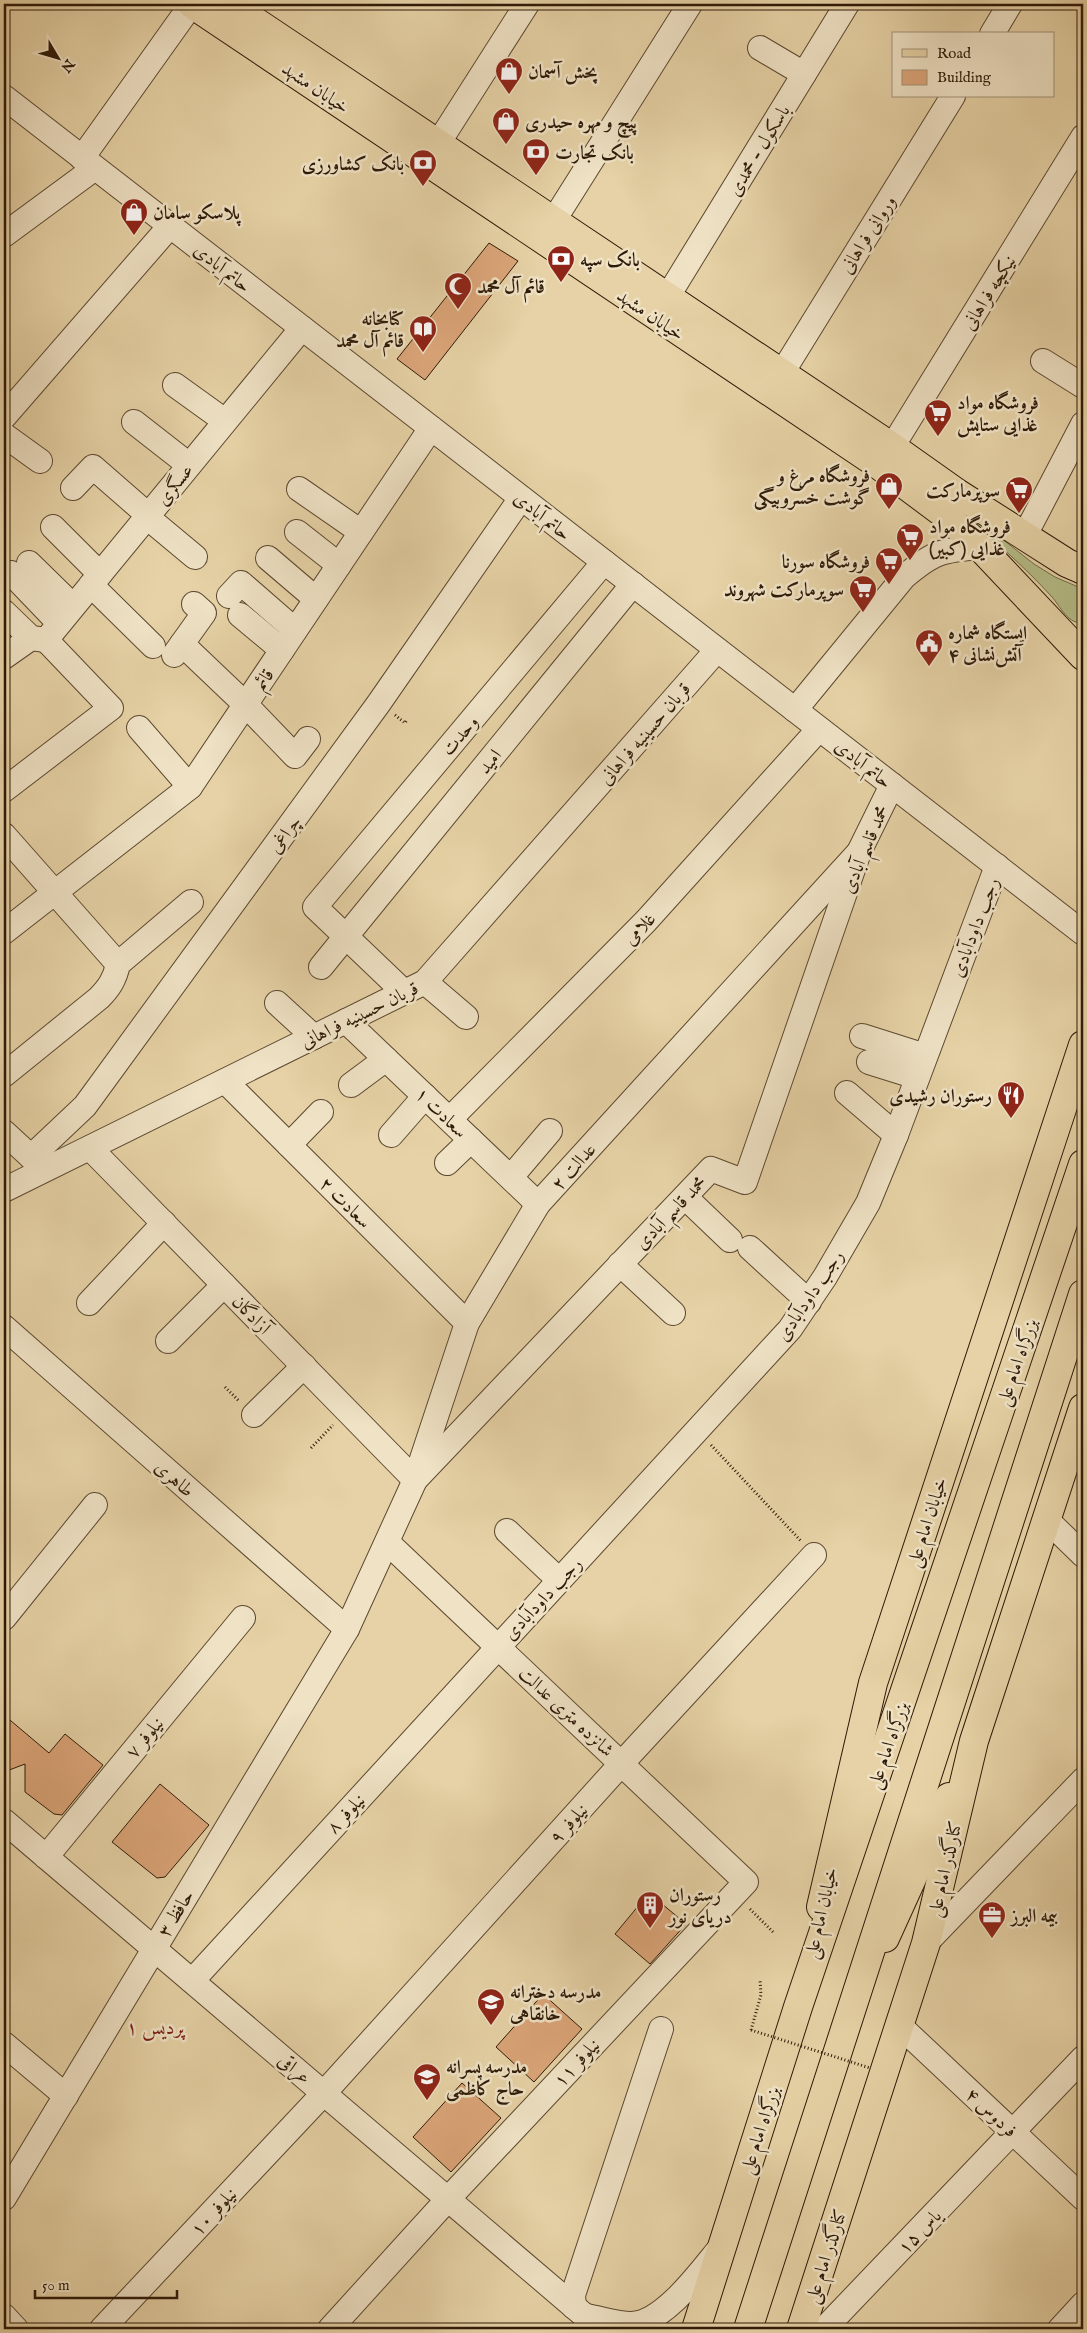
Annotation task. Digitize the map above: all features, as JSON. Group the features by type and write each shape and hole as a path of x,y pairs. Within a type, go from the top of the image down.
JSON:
{"main road":[{"name":"خیابان مشهد","path":"229,4 668,296 892,447 957,494 1067,563 1083,570"},
{"name":"خیابان مشهد","path":"188,9 876,463 943,514 980,547 1080,646"},
{"name":"خیابان امام علی","path":"798,2007 873,1683 1083,1045"},
{"name":"بزرگراه امام علی","path":"696,2329 798,2007 1083,1164"},
{"path":"748,2329 1083,1294"},
{"name":"کنارگذر امام علی","path":"801,2329 926,1943 974,1741 1083,1408"},
{"path":"848,2019 974,1741"}],"street":[{"path":"439,142 527,4"},
{"path":"554,220 690,4"},
{"name":"باسکول - محمدی","path":"668,296 847,4"},
{"path":"993,32 1010,4"},
{"path":"4,235 88,163 188,9"},
{"path":"760,48 804,74"},
{"name":"حاتم آبادی","path":"4,97 1083,933"},
{"name":"وروانی فراهانی","path":"782,373 952,98"},
{"name":"نیکچه فراهانی","path":"892,447 1083,137"},
{"path":"4,417 170,226"},
{"name":"عسگری","path":"4,657 52,627 96,579 302,328"},
{"path":"1043,360 1083,386"},
{"path":"176,385 225,422"},
{"path":"134,422 189,465"},
{"path":"1024,537 1083,424"},
{"name":"قائم","path":"4,932 190,786 430,428"},
{"path":"4,435 40,461"},
{"path":"73,488 93,467 195,557"},
{"path":"299,489 361,532"},
{"name":"چراغی","path":"38,1164 85,1106 380,703 521,498"},
{"path":"53,527 96,579 170,649 245,704 295,756 308,739"},
{"path":"297,532 338,565"},
{"path":"795,710 904,577 925,559 945,551 980,547"},
{"path":"268,558 316,599"},
{"name":"وحدت","path":"346,937 315,907 604,562"},
{"path":"4,790 111,708 52,627 20,568"},
{"path":"282,650 235,605 241,583 295,630"},
{"name":"امید","path":"321,967 632,584"},
{"path":"170,649 204,613 194,604"},
{"path":"4,612 52,627"},
{"name":"قربان حسینیه فراهانی","path":"4,1190 38,1164 90,1148 415,987 717,650"},
{"path":"139,728 190,786"},
{"name":"غلامی","path":"450,1119 646,921 819,728"},
{"name":"محمد قاسم آبادی","path":"415,1480 711,1169 745,1182 859,852 892,785"},
{"path":"4,834 118,964"},
{"name":"عدالت ۲","path":"388,1543 415,1480 467,1323 538,1204 859,852"},
{"name":"رجب داودآبادی","path":"498,1646 790,1329 826,1277 868,1203 896,1135 997,866"},
{"path":"4,1075 99,998 110,987 118,964 191,902"},
{"path":"346,937 415,987 466,1017"},
{"path":"277,1003 314,1037"},
{"name":"سعادت ۱","path":"346,1021 538,1204"},
{"path":"862,1036 921,1066"},
{"path":"351,1085 386,1059"},
{"path":"869,1062 921,1066"},
{"name":"سعادت ۲","path":"225,1081 467,1323"},
{"path":"847,1093 896,1135"},
{"path":"391,1135 425,1096"},
{"path":"289,1145 321,1112"},
{"path":"510,1178 550,1131"},
{"path":"4,1132 38,1164"},
{"path":"447,1163 472,1140"},
{"name":"آزادگان","path":"90,1148 415,1480"},
{"path":"685,1196 809,1302"},
{"path":"89,1303 164,1223"},
{"path":"620,1264 673,1313"},
{"path":"168,1341 224,1284"},
{"name":"طاهری","path":"4,1327 347,1629"},
{"path":"254,1415 304,1366"},
{"path":"4,1618 95,1505"},
{"path":"1047,1520 1083,1555"},
{"path":"507,1531 559,1580"},
{"name":"حافظ ۳","path":"4,2198 347,1629 388,1543"},
{"name":"شانزده متری عدالت","path":"388,1543 622,1763 740,1888"},
{"name":"نیلوفر ۹","path":"324,2093 622,1763 814,1555"},
{"name":"نیلوفر ۷","path":"46,1857 243,1618"},
{"name":"نیلوفر ۸","path":"192,1981 498,1646"},
{"path":"926,1943 1083,1780"},
{"name":"عراقی","path":"4,1821 448,2199 581,2320"},
{"name":"نیلوفر ۱۱","path":"330,2329 448,2199 740,1888"},
{"name":"فردوس ۴","path":"900,2026 1083,2198"},
{"path":"661,2029 573,2295 581,2320 632,2324 651,2318 670,2304 721,2247"},
{"path":"4,2044 66,2096"},
{"name":"یاس ۱۵","path":"824,2329 1083,2058"},
{"name":"نیلوفر ۱۰","path":"102,2329 324,2093"},
{"path":"1060,2329 1083,2304"},
{"path":"4,2316 16,2329"}],"path":[{"path":"311,1448 348,1411"},
{"path":"697,1430 814,1555"},
{"path":"740,1888 774,1933"},
{"path":"760,1979 761,1995 751,2030 870,2068"}],"green space":[{"path":"959,510 978,520 1034,564 1055,577 1083,589 1083,622 1073,621 1069,618 1030,574"}],"building":[{"name":"قائم آل محمد","path":"489,243 518,261 425,380 397,359"},
{"path":"4,1715 49,1753 65,1734 103,1765 62,1815 54,1814 25,1792 25,1764 4,1772"},
{"path":"160,1784 209,1825 165,1877 157,1878 112,1842"},
{"name":"رستوران دریای نور","path":"649,1893 686,1924 650,1964 615,1934"},
{"path":"543,1994 582,2029 534,2082 496,2047"},
{"path":"462,2083 501,2118 451,2172 413,2137"}],"place":[{"name":"پخش آسمان","path":"509,95"},
{"name":"پیچ و مهره حیدری","path":"506,145"},
{"name":"بانک تجارت","path":"536,176"},
{"name":"بانک کشاورزی","path":"423,187"},
{"name":"پلاسکو سامان","path":"134,236"},
{"name":"بانک سپه","path":"561,283"},
{"name":"قائم آل محمد","path":"458,310"},
{"name":"کتابخانه قائم آل محمد","path":"423,353"},
{"name":"فروشگاه مواد غذایی ستایش","path":"938,437"},
{"name":"فروشگاه مرغ و گوشت خسروبیگی","path":"889,510"},
{"name":"سوپرمارکت","path":"1019,514"},
{"name":"فروشگاه مواد غذایی (کبیر)","path":"910,561"},
{"name":"فروشگاه سورنا","path":"889,585"},
{"name":"سوپرمارکت شهروند","path":"863,613"},
{"name":"ایستگاه شماره ۴ آتش‌نشانی","path":"929,667"},
{"name":"رستوران رشیدی","path":"1011,1119"},
{"name":"رستوران دریای نور","path":"650,1929"},
{"name":"بیمه البرز","path":"992,1939"},
{"name":"مدرسه دخترانه خانقاهی","path":"491,2026"},
{"name":"مدرسه پسرانه حاج کاظمی","path":"427,2101"}],"district":[{"name":"پردیس ۱","path":"155,2027"}]}
